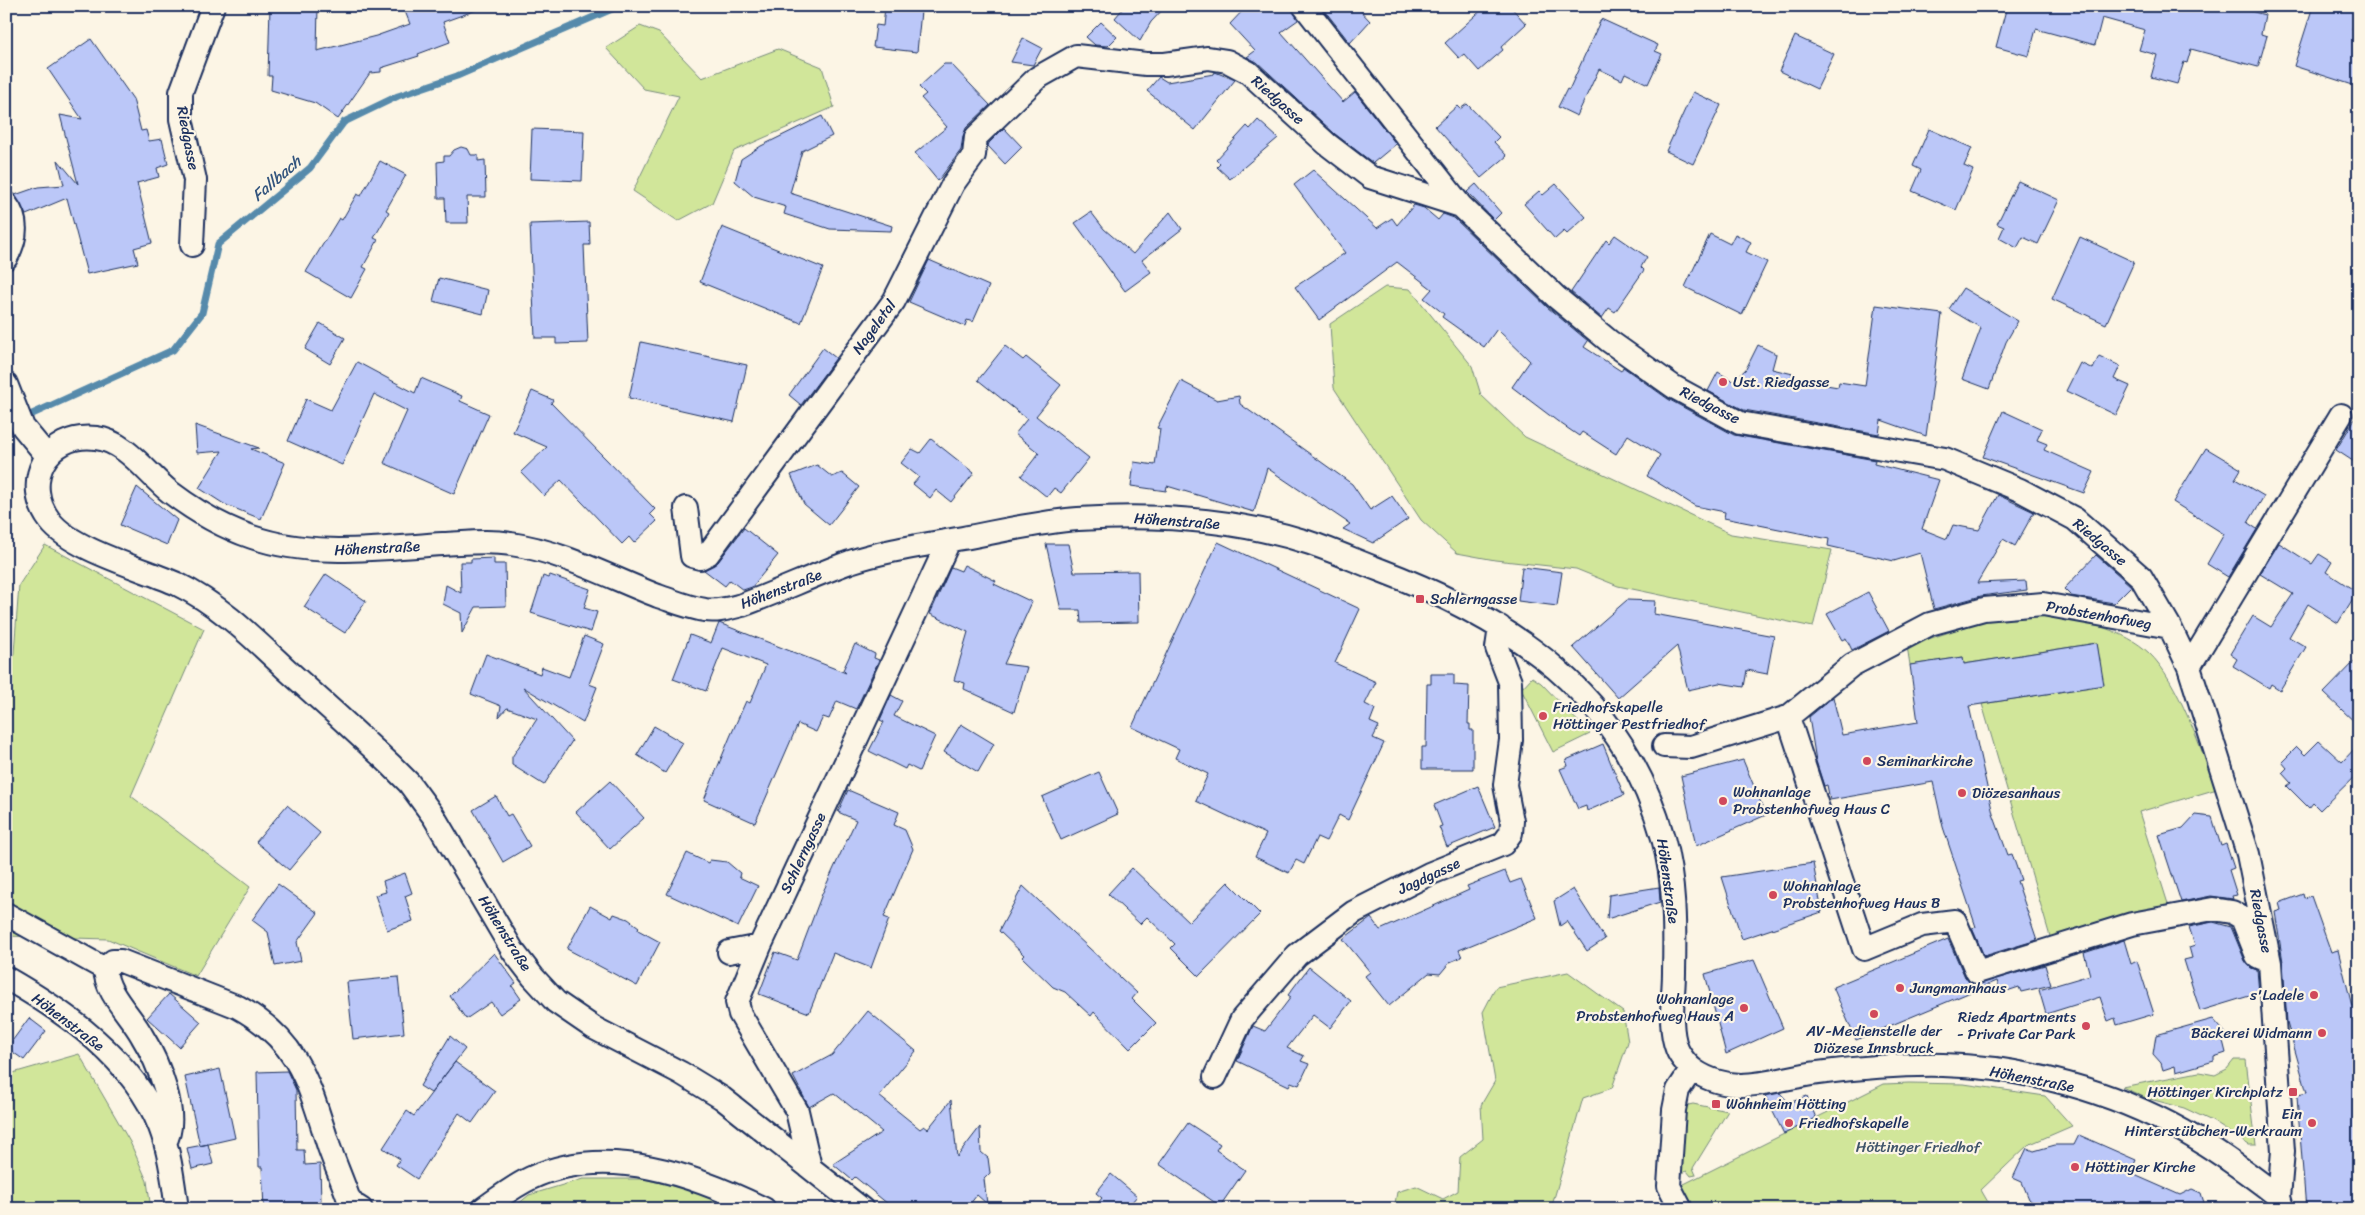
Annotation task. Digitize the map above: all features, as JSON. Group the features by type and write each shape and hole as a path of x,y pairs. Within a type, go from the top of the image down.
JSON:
{"street":[{"name":"Riedgasse","path":"192,245 195,171 179,107 181,92 213,6"},
{"name":"Riedgasse","path":"1304,6 1461,206 1556,298 1609,341 1674,387 1740,423 1944,459 2020,490 2075,519 2141,577 2170,627 2189,667 2248,854 2270,963 2283,1151 2280,1203"},
{"name":"Riedgasse","path":"1076,56 1146,64 1165,64 1208,58 1227,60 1248,72 1327,144 1370,177 1461,206"},
{"name":"Nageletal","path":"686,508 692,556 700,558 708,554 894,300 954,184 974,155 976,137 1037,78 1076,56"},
{"path":"6,204 13,217 15,229 13,245 6,258"},
{"path":"9,392 24,427 47,456"},
{"path":"2189,667 2341,415"},
{"name":"Höhenstraße","path":"862,1209 722,1098 701,1084 594,1028 556,1002 513,951 434,817 409,783 391,765 260,644 216,608 175,583 84,545 63,534 52,524 42,508 38,494 40,467 47,456 63,444 73,440 97,438 112,442 192,508 235,530 272,543 336,550 468,543 511,544 587,567 683,605 706,610 742,606 847,563 887,551 1051,522 1082,519 1173,519 1242,527 1308,542 1401,578 1462,605 1500,628 1561,671 1592,705 1628,756 1648,797 1667,856 1675,927 1673,1027 1678,1051 1692,1069 1715,1081 1740,1085 1816,1073 1914,1066 1964,1066 2026,1075 2085,1089 2158,1118 2185,1132 2239,1166 2280,1203"},
{"name":"Schlerngasse","path":"810,1167 796,1111 740,1014 738,1002 760,946 949,541"},
{"name":"Probstenhofweg","path":"1788,717 1852,665 1930,624 1984,609 2043,604 2170,627"},
{"name":"Jagdgasse","path":"1215,1077 1242,1019 1297,955 1354,912 1429,874 1503,844 1511,833 1512,821 1505,784 1511,740 1510,682 1497,648 1500,628"},
{"path":"1664,746 1691,747 1788,717 1864,949 1922,925 1955,922 1977,972 2132,924 2213,909 2232,912 2242,918 2257,956 2270,963"},
{"path":"6,914 105,969"},
{"path":"729,952 760,946"},
{"path":"105,969 113,961 121,961 238,1007 267,1026 288,1048 299,1065 314,1096 329,1147 348,1197 353,1204 361,1209"},
{"path":"105,969 107,982 142,1035 163,1083 170,1118 169,1134 165,1142"},
{"name":"Höhenstraße","path":"12,989 91,1036 120,1064 146,1101 165,1142 170,1159 177,1209"},
{"path":"1680,1209 1669,1186 1674,1110 1678,1090 1692,1069"},
{"path":"483,1209 532,1178 575,1165 608,1162 673,1172 724,1190 764,1209"}],"green space":[{"path":"640,26 659,33 702,78 778,49 822,67 834,107 734,151 712,203 678,221 633,191 679,96 644,89 606,48"},
{"path":"1385,287 1410,289 1472,366 1481,395 1525,437 1731,534 1832,550 1813,627 1618,586 1576,569 1495,560 1457,553 1421,520 1334,388 1330,324"},
{"path":"45,545 204,629 131,796 250,887 196,976 108,939 6,936 6,687 14,653 19,585"},
{"path":"2054,615 2092,624 2117,633 2129,638 2149,653 2170,680 2179,698 2217,789 2139,812 2169,907 2051,940 1982,704 2103,685 2097,643 1964,664 1963,657 1910,665 1907,646 1983,621 2012,616"},
{"path":"1532,677 1541,683 1590,734 1553,752 1521,689"},
{"path":"1568,972 1623,1012 1628,1042 1612,1088 1583,1098 1551,1209 1394,1209 1397,1192 1416,1186 1443,1199 1458,1191 1460,1157 1483,1139 1481,1105 1495,1081 1483,1012 1496,987"},
{"path":"79,1054 130,1142 147,1181 151,1209 6,1209 6,1075"},
{"path":"2234,1060 2246,1060 2256,1145 2249,1145 2212,1121 2184,1108 2146,1098 2122,1087 2199,1072 2215,1075 2227,1069"},
{"name":"Höttinger Friedhof","path":"1884,1084 1964,1084 2045,1096 2072,1126 2028,1145 1981,1190 1992,1209 1688,1209 1678,1187"},
{"path":"1693,1104 1728,1111 1693,1168 1696,1175 1691,1176 1687,1171 1675,1176 1684,1106"},
{"path":"583,1179 644,1179 706,1194 731,1209 512,1209 529,1195"}],"building":[{"path":"270,6 318,6 317,51 376,36 410,24 403,6 479,6 479,9 443,22 450,42 418,54 419,56 381,68 381,72 370,73 338,119 315,103 271,90 272,76 268,76"},
{"path":"1125,6 1166,6 1151,22 1140,41 1115,18"},
{"path":"1247,6 1291,6 1298,20 1281,32 1343,102 1355,92 1396,144 1373,163 1335,134 1257,62 1247,57 1255,51 1230,24"},
{"path":"1321,6 1356,6 1370,21 1350,43"},
{"path":"1486,6 1510,6 1526,24 1501,47 1503,50 1479,71 1464,54 1459,58 1445,43"},
{"path":"2007,6 2081,8 2081,6 2232,6 2265,15 2261,34 2267,36 2258,67 2191,49 2187,63 2184,62 2177,84 2151,77 2157,55 2139,50 2145,30 2102,18 2095,45 2036,29 2029,56 1996,47"},
{"path":"2313,6 2359,6 2352,29 2359,31 2359,87 2294,66"},
{"path":"885,7 921,11 917,52 873,47 876,25 883,26"},
{"path":"1601,19 1658,45 1655,51 1662,54 1648,84 1625,73 1622,80 1599,69 1577,116 1558,107 1567,89 1569,90"},
{"path":"1101,22 1117,37 1108,46 1095,45 1086,37"},
{"path":"1795,36 1834,54 1817,89 1779,71"},
{"path":"1023,38 1042,48 1033,65 1011,62"},
{"path":"91,39 133,99 141,131 146,130 149,141 162,139 168,164 157,168 159,177 137,183 152,243 134,248 138,263 87,274 67,198 26,215 15,195 38,187 64,185 58,160 78,184 60,115 82,119 48,69"},
{"path":"944,64 951,64 990,105 966,128 961,150 938,181 915,153 947,127 921,98 926,94 919,87"},
{"path":"1215,72 1235,80 1195,130 1147,91 1159,77 1167,82 1214,74"},
{"path":"1693,92 1721,105 1693,164 1666,151"},
{"path":"1467,104 1499,137 1494,142 1507,156 1481,178 1435,126 1457,106 1460,109"},
{"path":"822,116 832,136 802,151 790,193 892,226 891,231 830,229 784,214 786,207 754,197 735,181 741,159 761,146"},
{"path":"1258,120 1278,138 1230,179 1217,167 1220,164 1216,160 1247,126 1250,129"},
{"path":"1004,128 1022,147 1005,164 988,146"},
{"path":"532,129 584,131 582,181 530,179"},
{"path":"1929,129 1972,148 1964,166 1973,170 1956,210 1912,191 1921,170 1913,166"},
{"path":"461,147 468,149 471,155 478,155 478,161 485,160 486,197 467,197 468,223 446,223 445,198 438,198 437,162 444,161 444,156 449,156 454,150"},
{"path":"380,161 406,175 386,210 389,212 374,238 378,240 363,267 367,269 351,298 306,272 339,218 342,220 357,194 361,196"},
{"path":"1313,170 1377,228 1392,218 1397,225 1414,205 1424,208 1438,220 1443,214 1454,218 1547,307 1588,341 1584,347 1621,371 1623,367 1668,399 1734,435 1875,460 1874,464 1939,480 1922,529 1947,539 1953,525 1979,530 1998,495 2034,512 2015,546 2003,539 1977,583 2026,581 2027,590 1981,596 1934,609 1920,553 1894,561 1828,546 1829,539 1724,518 1725,512 1695,506 1647,476 1660,455 1628,435 1616,454 1582,432 1579,436 1512,387 1530,361 1497,329 1484,347 1442,317 1444,314 1424,298 1432,289 1397,262 1319,320 1295,287 1345,253 1294,185"},
{"path":"2018,181 2059,200 2038,244 2023,237 2017,248 1999,238 2004,227 1997,224"},
{"path":"1476,184 1501,213 1494,220 1467,192"},
{"path":"1556,184 1586,217 1567,234 1564,231 1555,239 1524,204 1539,191 1543,195"},
{"path":"1091,212 1104,229 1133,254 1170,212 1182,229 1142,260 1151,272 1125,291 1075,223"},
{"path":"589,222 590,245 584,245 588,343 556,344 556,338 535,338 530,224"},
{"path":"722,227 823,268 801,323 700,282"},
{"path":"1710,234 1730,244 1735,234 1751,242 1746,252 1767,262 1742,315 1685,287"},
{"path":"1615,235 1647,257 1641,267 1644,270 1615,312 1609,308 1602,318 1571,292 1606,240 1609,243"},
{"path":"2080,237 2134,262 2106,324 2052,299"},
{"path":"929,260 989,286 973,322 967,320 965,326 909,302"},
{"path":"439,278 488,290 483,314 433,301"},
{"path":"1963,288 2018,321 2006,342 1989,389 1962,379 1981,328 1949,309"},
{"path":"1876,305 1942,314 1926,436 1881,420 1879,434 1744,410 1708,391 1718,372 1733,381 1746,369 1758,345 1776,354 1772,369 1793,374 1791,379 1838,387 1839,382 1865,386"},
{"path":"320,323 345,338 330,364 305,349"},
{"path":"641,342 747,365 734,422 629,398"},
{"path":"1005,346 1023,360 1026,357 1061,385 1036,416 1089,458 1061,493 1054,488 1047,497 1021,476 1039,453 1015,434 1027,419 978,380"},
{"path":"823,348 836,358 801,405 789,395"},
{"path":"2099,356 2120,366 2114,379 2130,386 2116,415 2066,391 2080,363 2093,369"},
{"path":"357,362 415,393 421,378 462,396 460,401 489,414 454,494 384,463 407,411 374,394 342,465 288,441 306,399 331,410"},
{"path":"1181,381 1217,400 1239,396 1240,404 1352,484 1370,510 1392,496 1408,519 1373,543 1343,529 1350,524 1267,468 1254,512 1167,486 1166,491 1131,486 1134,462 1155,465 1160,429 1157,428"},
{"path":"532,391 553,400 551,403 655,509 650,514 657,521 634,543 629,537 622,544 561,480 544,496 521,472 547,447 513,432"},
{"path":"2003,411 2042,429 2037,440 2047,444 2044,450 2094,472 2084,493 1983,457"},
{"path":"2359,412 2359,465 2336,450"},
{"path":"195,425 259,448 251,449 285,463 261,519 224,504 199,488 222,451 197,453"},
{"path":"931,439 974,473 951,502 936,490 930,498 913,484 919,477 901,463 912,449 920,453"},
{"path":"2206,448 2241,469 2235,479 2264,496 2248,523 2257,529 2228,577 2207,564 2224,534 2173,502"},
{"path":"817,465 832,477 842,473 859,487 829,525 804,504 791,475"},
{"path":"137,487 177,520 167,545 120,525"},
{"path":"744,528 778,555 752,587 743,590 730,580 725,586 704,570 718,562"},
{"path":"1218,542 1360,609 1335,663 1376,682 1365,704 1375,709 1370,722 1379,726 1373,738 1384,743 1348,820 1339,815 1326,841 1317,837 1304,864 1296,860 1289,873 1255,857 1266,834 1196,801 1208,774 1175,758 1179,749 1132,727"},
{"path":"2279,543 2312,564 2319,554 2332,562 2326,572 2357,592 2338,623 2308,604 2289,637 2306,647 2280,690 2271,684 2269,688 2233,666 2237,659 2230,654 2253,616 2271,627 2293,594 2260,574"},
{"path":"1046,544 1068,544 1074,572 1138,571 1139,622 1081,623 1080,610 1061,610"},
{"path":"2096,555 2131,586 2114,603 2071,596 2064,589"},
{"path":"494,558 494,564 505,564 506,606 476,607 462,633 461,613 443,604 446,585 461,593 460,562 471,562 471,559"},
{"path":"964,565 996,581 994,584 1032,602 1004,664 1027,667 1014,712 964,689 965,683 954,680 968,632 930,614 951,567 961,571"},
{"path":"1522,567 1562,572 1557,606 1518,601"},
{"path":"326,574 366,601 345,633 304,607"},
{"path":"550,575 590,589 584,608 597,612 591,632 531,613 543,576 548,578"},
{"path":"1868,592 1889,631 1852,650 1846,638 1842,640 1827,614"},
{"path":"1627,600 1655,601 1654,614 1774,636 1767,674 1747,670 1744,687 1719,683 1688,690 1677,646 1618,698 1573,647"},
{"path":"719,623 846,673 843,670 855,644 875,654 874,658 879,660 856,709 837,701 829,719 823,717 816,732 798,724 755,823 704,800 746,701 750,703 766,665 723,648 706,691 673,679 690,635 711,643"},
{"path":"584,636 604,644 589,684 597,687 583,723 523,687 572,741 544,785 512,765 512,757 537,719 507,708 499,717 501,706 471,694 486,654 540,674 542,667 569,677"},
{"name":"Diözesanhaus","path":"2097,643 2104,685 1969,706 1993,814 2008,855 2012,854 2021,880 2017,881 2037,940 1984,956 1972,928 1976,927 1943,827 1933,782 1830,800 1827,785 1824,786 1816,761 1809,717 1833,697 1842,735 1918,722 1910,665 1963,657 1964,664"},
{"path":"2359,657 2359,726 2324,693"},
{"path":"1431,674 1454,674 1454,685 1469,686 1468,724 1470,724 1470,730 1473,730 1473,769 1422,769 1422,747 1426,747 1427,684 1431,684"},
{"path":"891,695 902,701 894,716 935,736 919,771 907,765 905,769 869,751 884,722 880,720"},
{"path":"961,724 994,744 978,772 944,752"},
{"path":"654,726 683,743 665,773 637,755"},
{"path":"2319,741 2342,762 2359,744 2359,772 2320,810 2313,803 2309,808 2287,786 2291,783 2282,773 2287,768 2282,762 2297,747 2305,755"},
{"path":"1603,744 1624,795 1587,811 1586,806 1578,809 1560,769 1568,766 1566,760"},
{"name":"Wohnanlage Probstenhofweg Haus C","path":"1743,760 1766,815 1696,846 1681,776"},
{"path":"1099,772 1118,814 1061,840 1042,797"},
{"path":"610,781 644,818 610,849 576,812"},
{"path":"1478,786 1495,827 1447,847 1439,827 1442,826 1434,805"},
{"path":"848,790 899,812 894,825 905,830 913,849 884,917 889,919 871,968 833,953 809,1013 759,994 775,952 797,960 822,894 856,820 838,812"},
{"path":"496,796 507,816 511,814 530,846 503,862 473,810"},
{"path":"287,805 320,833 289,870 256,842"},
{"path":"2195,815 2212,817 2221,846 2226,844 2234,868 2229,870 2237,895 2232,896 2233,899 2211,896 2181,902 2159,835 2183,828"},
{"path":"687,853 708,863 710,860 727,862 740,873 739,877 758,886 738,927 667,894"},
{"name":"Wohnanlage Probstenhofweg Haus B","path":"1813,863 1822,912 1742,939 1722,877"},
{"path":"1132,868 1189,922 1228,882 1260,914 1199,976 1171,948 1175,944 1147,917 1140,924 1108,894"},
{"path":"1505,871 1510,883 1521,879 1537,918 1459,950 1462,957 1450,962 1440,974 1429,973 1389,1006 1365,976 1370,972 1343,939 1371,918 1380,930 1469,890 1467,886"},
{"path":"405,873 412,893 405,896 413,921 387,930 375,895 386,892 383,881"},
{"path":"278,884 318,913 297,942 301,961 275,966 268,932 252,920"},
{"path":"1023,886 1137,993 1132,999 1156,1023 1130,1049 1094,1012 1091,1016 1065,992 1053,987 999,931"},
{"path":"1659,887 1660,902 1607,919 1609,895"},
{"path":"1573,889 1605,939 1587,951 1567,921 1560,926 1554,901"},
{"path":"2303,894 2304,898 2311,896 2331,952 2338,950 2352,1006 2359,1004 2359,1209 2306,1209 2297,1097 2307,1093 2287,1022 2283,962 2275,912 2281,910 2279,903"},
{"path":"590,906 612,918 614,914 628,919 639,927 638,930 660,942 637,986 567,949"},
{"path":"2213,922 2231,927 2245,961 2251,968 2257,970 2259,993 2200,1011 2184,960 2192,958 2189,947 2195,945 2189,927"},
{"name":"Jungmannhaus","path":"1948,939 1965,977 1974,985 2045,965 2051,985 2021,992 2019,987 2001,993 1997,981 1856,1040 1833,987"},
{"path":"2124,940 2131,964 2137,961 2154,1014 2117,1025 2115,1018 2108,1021 2100,997 2046,1014 2039,990 2090,975 2084,953"},
{"path":"494,953 516,983 512,986 521,999 500,1014 491,1002 466,1019 450,996"},
{"name":"Wohnanlage Probstenhofweg Haus A","path":"1754,960 1783,1028 1726,1054 1705,974"},
{"path":"1309,967 1351,1001 1330,1028 1313,1015 1287,1048 1304,1056 1301,1061 1309,1064 1299,1085 1291,1082 1289,1086 1237,1061 1253,1026 1265,1031 1291,997 1288,995"},
{"path":"398,977 404,1033 353,1039 347,982"},
{"path":"169,994 201,1022 179,1047 147,1018"},
{"path":"868,1011 916,1051 879,1096 920,1129 924,1126 928,1129 951,1100 957,1157 980,1127 981,1152 988,1158 990,1173 984,1179 987,1204 977,1195 966,1209 894,1209 855,1177 852,1180 833,1164 882,1132 834,1093 809,1107 793,1076 832,1055"},
{"path":"29,1018 46,1031 24,1060 7,1048"},
{"path":"2213,1019 2229,1037 2223,1041 2226,1053 2214,1057 2214,1061 2176,1072 2175,1066 2163,1070 2161,1063 2153,1054 2156,1035"},
{"path":"450,1036 465,1049 431,1093 420,1086"},
{"path":"455,1062 495,1091 472,1123 459,1113 417,1179 396,1165 400,1159 383,1148 407,1111 414,1116"},
{"path":"220,1069 235,1138 200,1146 185,1077"},
{"path":"287,1071 296,1090 297,1150 304,1150 305,1165 320,1164 321,1203 319,1204 319,1209 264,1209 262,1167 259,1167 257,1072"},
{"name":"Friedhofskapelle","path":"1780,1093 1789,1103 1807,1096 1816,1118 1784,1134 1765,1096"},
{"path":"1188,1123 1220,1144 1216,1150 1245,1170 1220,1206 1159,1164"},
{"name":"Höttinger Kirche","path":"2079,1135 2136,1160 2130,1173 2180,1195 2192,1189 2201,1193 2205,1206 2211,1209 2040,1209 2029,1199 2022,1182 2013,1178 2027,1148 2034,1151 2055,1145 2074,1145"},
{"path":"208,1144 213,1164 192,1169 187,1148"},
{"path":"1111,1174 1137,1196 1126,1209 1093,1209 1102,1198 1096,1193"}],"waterway":[{"name":"Fallbach","path":"6,426 173,350 202,313 218,244 310,168 344,122 398,96 457,76 619,6"}],"place":[{"name":"Ust. Riedgasse","path":"1723,382"},
{"name":"Schlerngasse","path":"1420,599"},
{"name":"Friedhofskapelle Höttinger Pestfriedhof","path":"1543,716"},
{"name":"Seminarkirche","path":"1867,761"},
{"name":"Diözesanhaus","path":"1962,793"},
{"name":"Wohnanlage Probstenhofweg Haus C","path":"1723,801"},
{"name":"Wohnanlage Probstenhofweg Haus B","path":"1773,895"},
{"name":"Jungmannhaus","path":"1900,988"},
{"name":"s'Ladele","path":"2314,995"},
{"name":"Wohnanlage Probstenhofweg Haus A","path":"1744,1008"},
{"name":"AV-Medienstelle der Diözese Innsbruck","path":"1874,1014"},
{"name":"Riedz Apartments - Private Car Park","path":"2086,1026"},
{"name":"Bäckerei Widmann","path":"2322,1033"},
{"name":"Höttinger Kirchplatz","path":"2293,1092"},
{"name":"Wohnheim Hötting","path":"1716,1104"},
{"name":"Friedhofskapelle","path":"1789,1123"},
{"name":"Ein Hinterstübchen-Werkraum","path":"2312,1123"},
{"name":"Höttinger Kirche","path":"2075,1167"}]}
